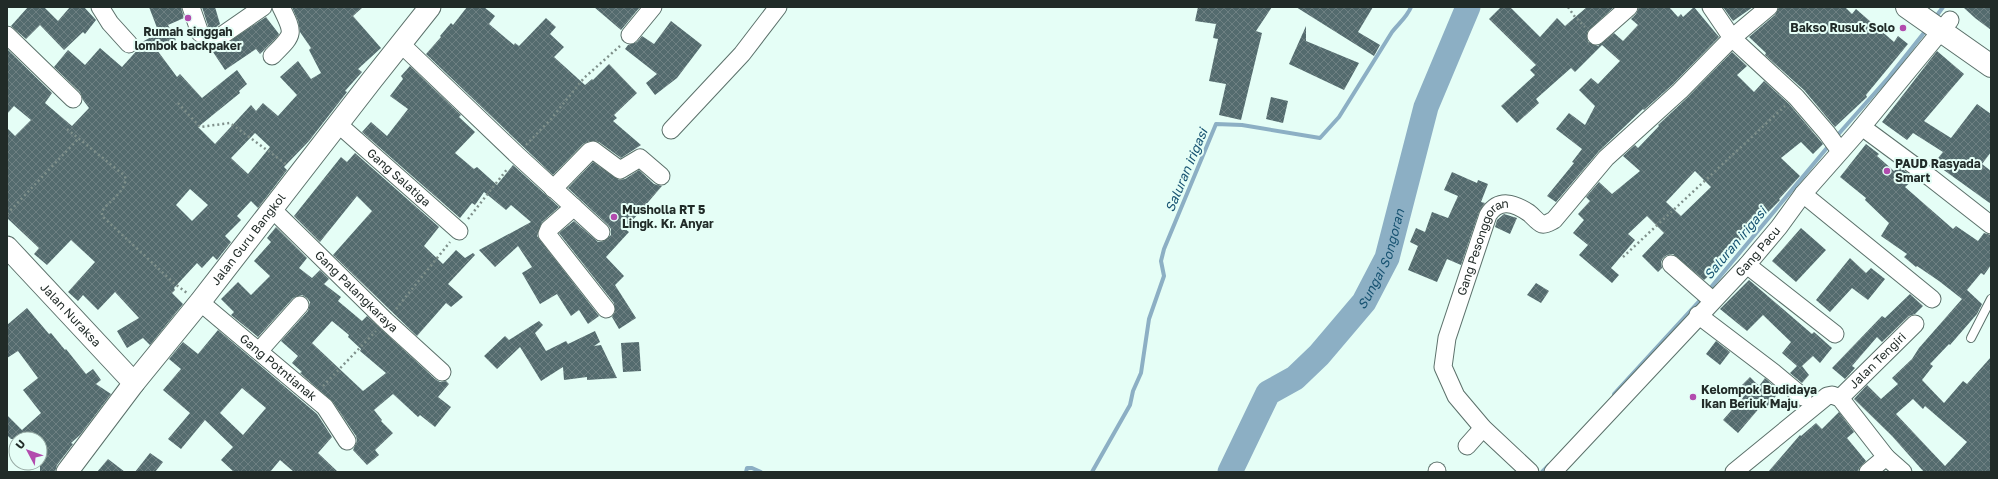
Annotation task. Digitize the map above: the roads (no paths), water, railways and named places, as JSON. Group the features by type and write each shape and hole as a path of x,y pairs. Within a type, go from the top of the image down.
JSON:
{"main road":[{"path":"1907,7 1938,19 1991,48"},
{"path":"1938,19 1991,66"}],"street":[{"path":"100,7 110,23 128,44"},
{"path":"191,7 205,38 263,7"},
{"path":"272,56 288,40 291,33 291,26 281,7"},
{"name":"Jalan Guru Bangkol","path":"67,472 134,383 200,302 430,7"},
{"path":"630,35 653,7"},
{"path":"671,130 742,54 778,7"},
{"path":"1596,36 1629,7"},
{"path":"1711,7 1732,38 1796,97 1835,143"},
{"path":"1732,38 1769,7"},
{"name":"Gang Pacu","path":"1553,472 1698,316 1707,296 1747,265 1779,227 1803,194 1835,143 1862,127 1938,19"},
{"path":"7,35 73,99"},
{"name":"Gang Pesonggoran","path":"1530,472 1483,428 1456,396 1443,367 1447,338 1488,215 1496,205 1502,203 1513,205 1529,213 1542,224 1546,224 1554,220 1606,158 1680,92 1732,38"},
{"path":"402,44 516,155 601,232"},
{"name":"Gang Salatiga","path":"338,124 459,231"},
{"path":"1862,127 1991,225"},
{"path":"553,189 590,151 593,150 620,170 640,158 661,176"},
{"path":"1803,194 1932,299"},
{"path":"574,207 549,229 548,234 606,309"},
{"name":"Gang Palangkaraya","path":"272,209 386,321 442,372"},
{"name":"Jalan Nuraksa","path":"7,247 134,383"},
{"path":"1671,264 1707,296"},
{"path":"1747,265 1835,334"},
{"name":"Gang Potntianak","path":"200,302 325,407 347,441"},
{"path":"259,351 300,306"},
{"path":"1698,316 1773,372 1803,397"},
{"name":"Jalan Tengiri","path":"1841,400 1915,324"},
{"path":"1734,472 1827,396 1832,395 1841,400 1886,457 1902,472"},
{"path":"1467,446 1483,428"},
{"path":"1868,472 1886,457"}],"lane":[{"path":"1971,338 1991,299"}],"waterway":[{"name":"Saluran irigasi","path":"1092,472 1130,405 1133,391 1141,373 1149,319 1164,276 1161,261 1164,249 1216,124 1242,125 1320,138 1339,117 1392,32 1405,17 1411,7"},
{"name":"Sungai Songoran","path":"1230,472 1268,393 1295,378 1319,355 1364,302 1387,258 1426,107 1468,7"},
{"path":"1935,18 1943,7"},
{"name":"Saluran irigasi","path":"1835,138 1889,77 1927,29"},
{"name":"Saluran irigasi","path":"1707,292 1831,143"},
{"name":"Saluran irigasi","path":"1614,394 1703,297"},
{"name":"Saluran irigasi","path":"1542,472 1549,465"},
{"name":"Saluran irigasi","path":"746,472 747,468 752,468 761,472"}],"place":[{"name":"Rumah singgah lombok backpaker","path":"188,18"},
{"name":"Bakso Rusuk Solo","path":"1903,28"},
{"name":"PAUD Rasyada Smart","path":"1887,171"},
{"name":"Musholla RT 5 Lingk. Kr. Anyar","path":"614,217"},
{"name":"Kelompok Budidaya Ikan Beriuk Maju","path":"1693,397"}]}
